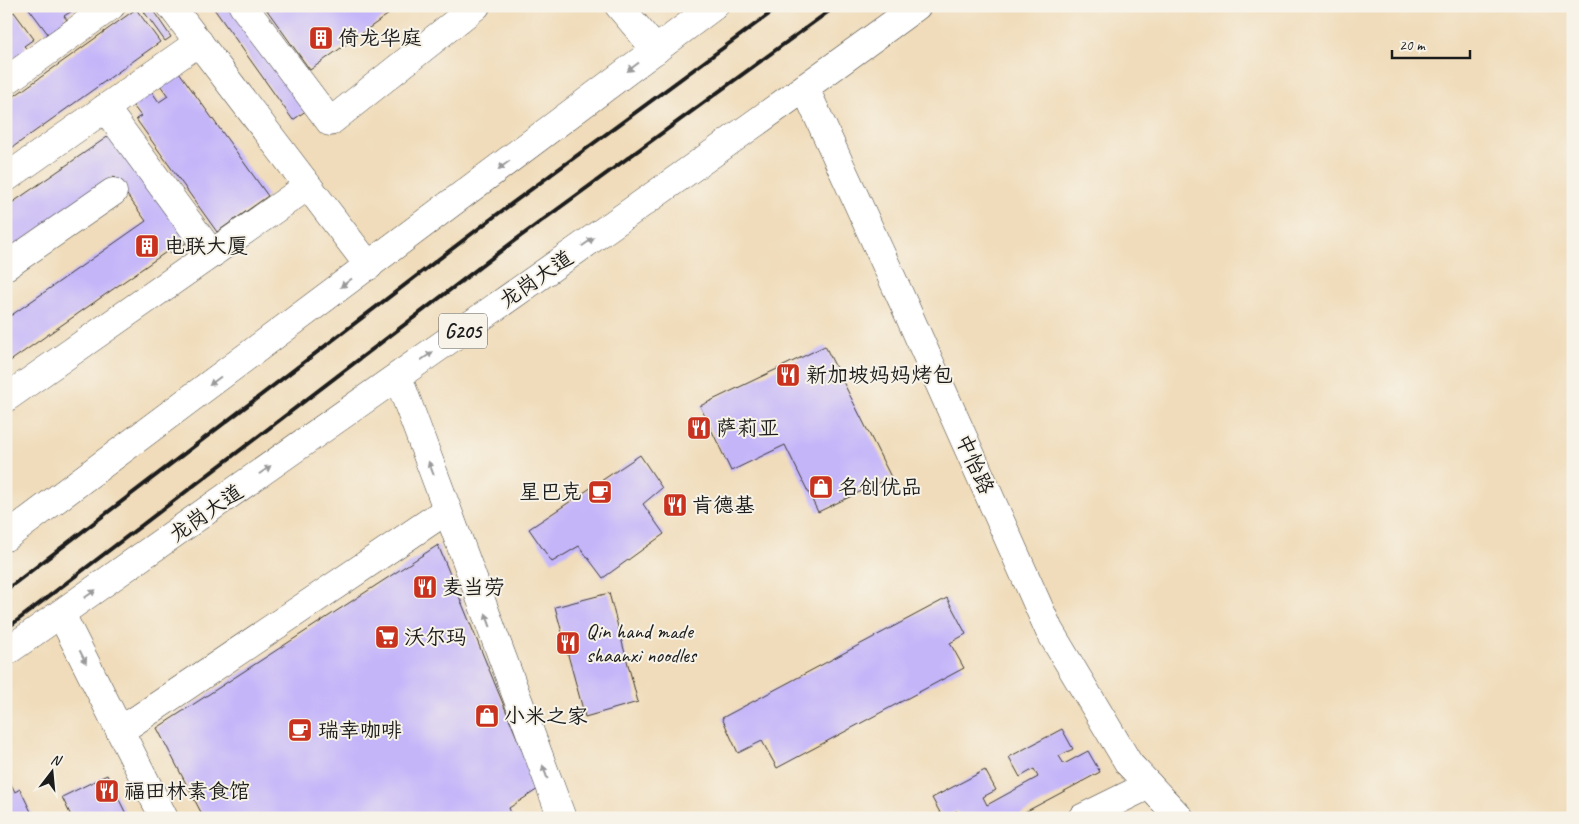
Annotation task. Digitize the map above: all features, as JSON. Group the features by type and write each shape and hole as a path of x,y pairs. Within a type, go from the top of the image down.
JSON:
{"main road":[{"path":"6,81 112,6"},
{"path":"172,6 369,266"},
{"path":"243,6 330,122 476,6"},
{"path":"618,6 656,50"},
{"name":"龙岗大道","path":"6,652 398,377 805,88 917,6"},
{"path":"6,537 656,50 700,10"},
{"path":"6,178 199,42"},
{"name":"中怡路","path":"805,88 1049,630 1128,764 1180,818"},
{"path":"105,108 212,254"},
{"path":"6,398 308,186"},
{"path":"6,266 113,192"},
{"path":"398,377 562,818"},
{"path":"120,731 447,510"},
{"path":"61,614 164,818"},
{"path":"1082,818 1148,785"}],"building":[{"path":"27,6 73,6 75,9 64,16 67,20 48,34"},
{"path":"145,6 150,6 171,37 165,41 142,9"},
{"path":"212,6 233,6 307,110 293,120"},
{"name":"倚龙华庭","path":"264,6 400,6 310,70"},
{"path":"136,9 160,42 6,152 6,102"},
{"path":"14,12 34,39 24,46 27,49 6,64 6,18"},
{"path":"179,72 268,196 217,232 136,119 141,116 131,103 150,89 159,102 168,96 160,85"},
{"name":"电联大厦","path":"113,133 189,241 171,253 169,250 6,364 6,319 146,221 114,177 6,253 6,207"},
{"path":"825,346 891,477 818,512 785,445 731,471 700,406"},
{"path":"640,455 662,488 643,504 664,534 603,578 579,546 552,562 529,529"},
{"name":"沃尔玛","path":"438,545 538,789 509,808 513,818 204,818 157,728"},
{"path":"609,593 638,702 585,717 555,607"},
{"path":"947,598 966,634 950,643 964,668 777,768 762,741 738,753 722,718"},
{"path":"1062,729 1073,749 1059,756 1064,764 1088,751 1100,772 1014,818 960,818 957,811 943,818 932,798 985,770 996,790 983,797 987,805 1038,777 1034,769 1020,777 1009,757"},
{"path":"6,774 15,792 20,789 34,818 6,818"},
{"path":"107,775 128,818 72,818 62,797"}],"railway":[{"path":"6,590 495,216 780,6"},
{"path":"6,629 514,241 836,6"}],"place":[{"name":"倚龙华庭","path":"321,38"},
{"name":"电联大厦","path":"147,246"},
{"name":"新加坡妈妈烤包","path":"788,375"},
{"name":"萨莉亚","path":"699,428"},
{"name":"名创优品","path":"821,487"},
{"name":"星巴克","path":"600,492"},
{"name":"肯德基","path":"675,505"},
{"name":"麦当劳","path":"425,587"},
{"name":"沃尔玛","path":"387,637"},
{"name":"Qin hand made shaanxi noodles","path":"568,643"},
{"name":"小米之家","path":"487,716"},
{"name":"瑞幸咖啡","path":"300,730"},
{"name":"福田林素食馆","path":"107,791"}]}
